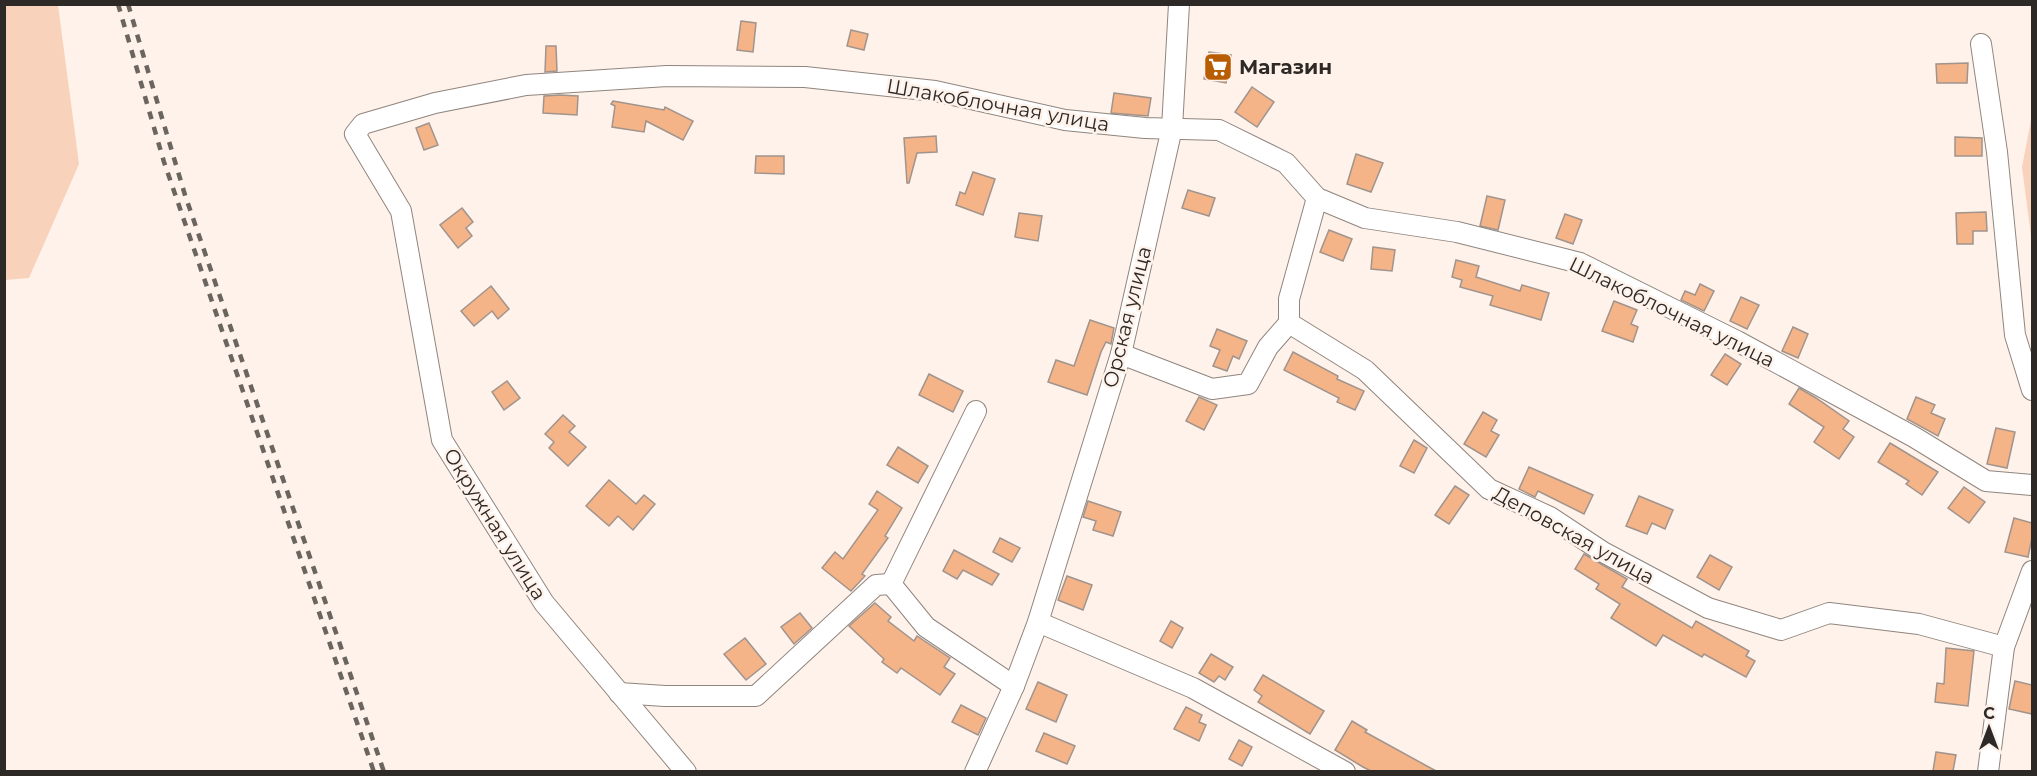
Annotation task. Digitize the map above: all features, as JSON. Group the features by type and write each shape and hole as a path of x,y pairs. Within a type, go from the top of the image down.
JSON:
{"street":[{"name":"Орская улица","path":"975,771 1014,686 1038,622 1121,354 1172,128 1179,4"},
{"path":"1980,44 1996,152 2015,335 2032,390"},
{"name":"Шлакоблочная улица","path":"355,134 363,124 435,103 526,85 667,76 805,77 935,91 1065,120 1145,128 1219,130 1286,162 1317,198 1365,218 1457,232 1580,263 1737,341 1914,437 1986,481 2032,485"},
{"name":"Окружная улица","path":"355,134 401,211 442,440 544,603 686,771"},
{"path":"1121,354 1212,389 1248,384 1268,347 1289,323 1289,299 1317,198"},
{"name":"Деповская улица","path":"1289,323 1365,370 1490,489 1550,517 1604,552 1708,608 1780,630 1829,613 1919,624 2004,647"},
{"path":"891,584 976,411"},
{"path":"1988,771 2004,647 2032,571"},
{"path":"619,693 664,696 756,696 876,585 891,584"},
{"path":"891,584 926,627 1014,686"},
{"path":"1038,622 1193,688 1345,771"}],"shaded area":[{"path":"5,4 58,5 79,164 29,278 5,280"},
{"path":"2032,115 2032,244 2022,167"}],"building":[{"path":"741,21 756,23 753,52 737,50"},
{"path":"851,30 868,34 864,50 847,46"},
{"path":"546,46 556,46 557,71 545,72"},
{"name":"Магазин","path":"1209,52 1231,55 1226,83 1204,79"},
{"path":"1968,63 1967,83 1937,83 1936,64"},
{"path":"1252,87 1274,102 1257,127 1235,112"},
{"path":"1114,93 1151,98 1148,116 1111,113"},
{"path":"544,96 578,96 577,115 543,113"},
{"path":"613,101 664,110 665,107 693,121 683,140 646,121 644,132 612,127 615,106 611,104"},
{"path":"429,123 438,145 424,150 416,128"},
{"path":"936,136 937,152 917,153 909,183 907,183 904,138"},
{"path":"1955,137 1982,138 1982,156 1955,156"},
{"path":"1356,154 1383,163 1371,192 1347,184"},
{"path":"756,156 784,156 784,174 755,173"},
{"path":"973,172 995,179 983,215 956,205 960,192 965,194"},
{"path":"1188,190 1215,198 1209,216 1182,208"},
{"path":"1487,196 1505,200 1498,230 1480,226"},
{"path":"462,208 473,222 466,228 472,236 458,248 440,225"},
{"path":"1986,212 1987,231 1973,231 1973,244 1957,244 1956,213"},
{"path":"1019,213 1042,216 1038,241 1015,237"},
{"path":"1565,214 1582,220 1573,244 1556,238"},
{"path":"1329,230 1352,239 1343,261 1320,252"},
{"path":"1373,247 1395,250 1392,271 1371,269"},
{"path":"1456,260 1479,266 1476,277 1520,291 1522,285 1549,293 1541,320 1490,305 1493,296 1460,287 1462,280 1452,277"},
{"path":"1700,284 1714,291 1704,311 1681,300 1685,291 1695,295"},
{"path":"491,286 509,309 498,319 492,311 474,326 461,311"},
{"path":"1741,297 1759,305 1747,329 1730,321"},
{"path":"1614,301 1637,310 1631,324 1638,327 1633,342 1602,331"},
{"path":"1090,320 1114,328 1111,344 1106,342 1101,352 1087,395 1048,382 1056,360 1074,366"},
{"path":"1793,327 1808,334 1798,358 1782,351"},
{"path":"1217,329 1247,341 1239,359 1233,356 1227,371 1213,366 1220,350 1210,346"},
{"path":"1293,352 1338,376 1337,379 1364,391 1355,410 1337,402 1339,398 1284,370"},
{"path":"1725,354 1741,364 1727,385 1711,375"},
{"path":"929,374 963,391 953,412 919,395"},
{"path":"507,381 520,398 504,410 492,392"},
{"path":"1799,388 1849,421 1843,429 1854,437 1839,459 1814,442 1824,427 1789,404"},
{"path":"1199,397 1217,405 1204,430 1186,421"},
{"path":"1916,397 1935,405 1931,413 1945,419 1938,436 1907,419"},
{"path":"1483,412 1497,420 1491,431 1499,435 1486,457 1464,444"},
{"path":"563,415 575,426 569,432 586,447 568,466 549,448 554,442 545,434"},
{"path":"1996,428 2015,432 2007,468 1987,464"},
{"path":"1414,440 1427,448 1414,473 1400,466"},
{"path":"1890,443 1938,472 1922,495 1906,484 1909,481 1878,462"},
{"path":"898,447 928,466 918,483 887,465"},
{"path":"1529,467 1593,495 1584,514 1538,491 1535,497 1519,489"},
{"path":"609,480 636,504 644,495 655,504 633,530 618,516 609,526 586,506"},
{"path":"1455,486 1469,495 1449,524 1435,515"},
{"path":"1964,487 1985,502 1969,523 1948,508"},
{"path":"877,491 902,508 885,536 888,538 862,574 865,576 851,591 822,568 835,552 843,559 878,510 869,504"},
{"path":"1639,496 1673,510 1665,529 1652,523 1647,534 1626,526"},
{"path":"1088,501 1121,512 1113,536 1093,530 1096,521 1083,517"},
{"path":"2014,518 2032,523 2028,557 2005,552"},
{"path":"1000,538 1020,548 1012,562 993,552"},
{"path":"954,550 999,574 992,585 963,570 957,579 943,571"},
{"path":"1584,554 1627,579 1622,587 1692,628 1696,621 1749,651 1746,656 1755,661 1746,677 1704,654 1702,657 1663,635 1656,646 1611,618 1620,604 1596,589 1599,584 1575,569"},
{"path":"1710,555 1732,567 1719,590 1697,577"},
{"path":"1067,576 1092,585 1083,610 1058,600"},
{"path":"875,603 891,617 888,621 914,641 917,636 950,658 944,667 955,674 940,695 901,668 897,673 882,662 884,659 849,626"},
{"path":"800,613 812,628 794,644 781,627"},
{"path":"1171,621 1183,628 1172,648 1160,641"},
{"path":"745,638 766,664 746,680 724,654"},
{"path":"1946,648 1974,651 1968,706 1935,702 1937,683 1944,684"},
{"path":"1211,654 1233,667 1225,680 1219,676 1214,682 1199,673"},
{"path":"1263,675 1324,711 1310,734 1258,702 1262,696 1254,690"},
{"path":"2015,681 2032,685 2032,714 2009,709"},
{"path":"1038,682 1067,695 1056,722 1026,709"},
{"path":"961,705 986,718 978,735 952,722"},
{"path":"1186,707 1202,715 1199,722 1206,725 1199,741 1174,729"},
{"path":"1352,721 1367,730 1365,732 1436,771 1371,771 1363,767 1335,750"},
{"path":"1044,733 1075,746 1067,764 1036,751"},
{"path":"1239,740 1252,747 1242,766 1229,759"},
{"path":"1936,752 1956,755 1953,771 1933,771"}],"railway":[{"path":"118,4 164,162 374,772"},
{"path":"128,4 185,195 384,772"}],"place":[{"name":"Магазин","path":"1218,67"}]}
